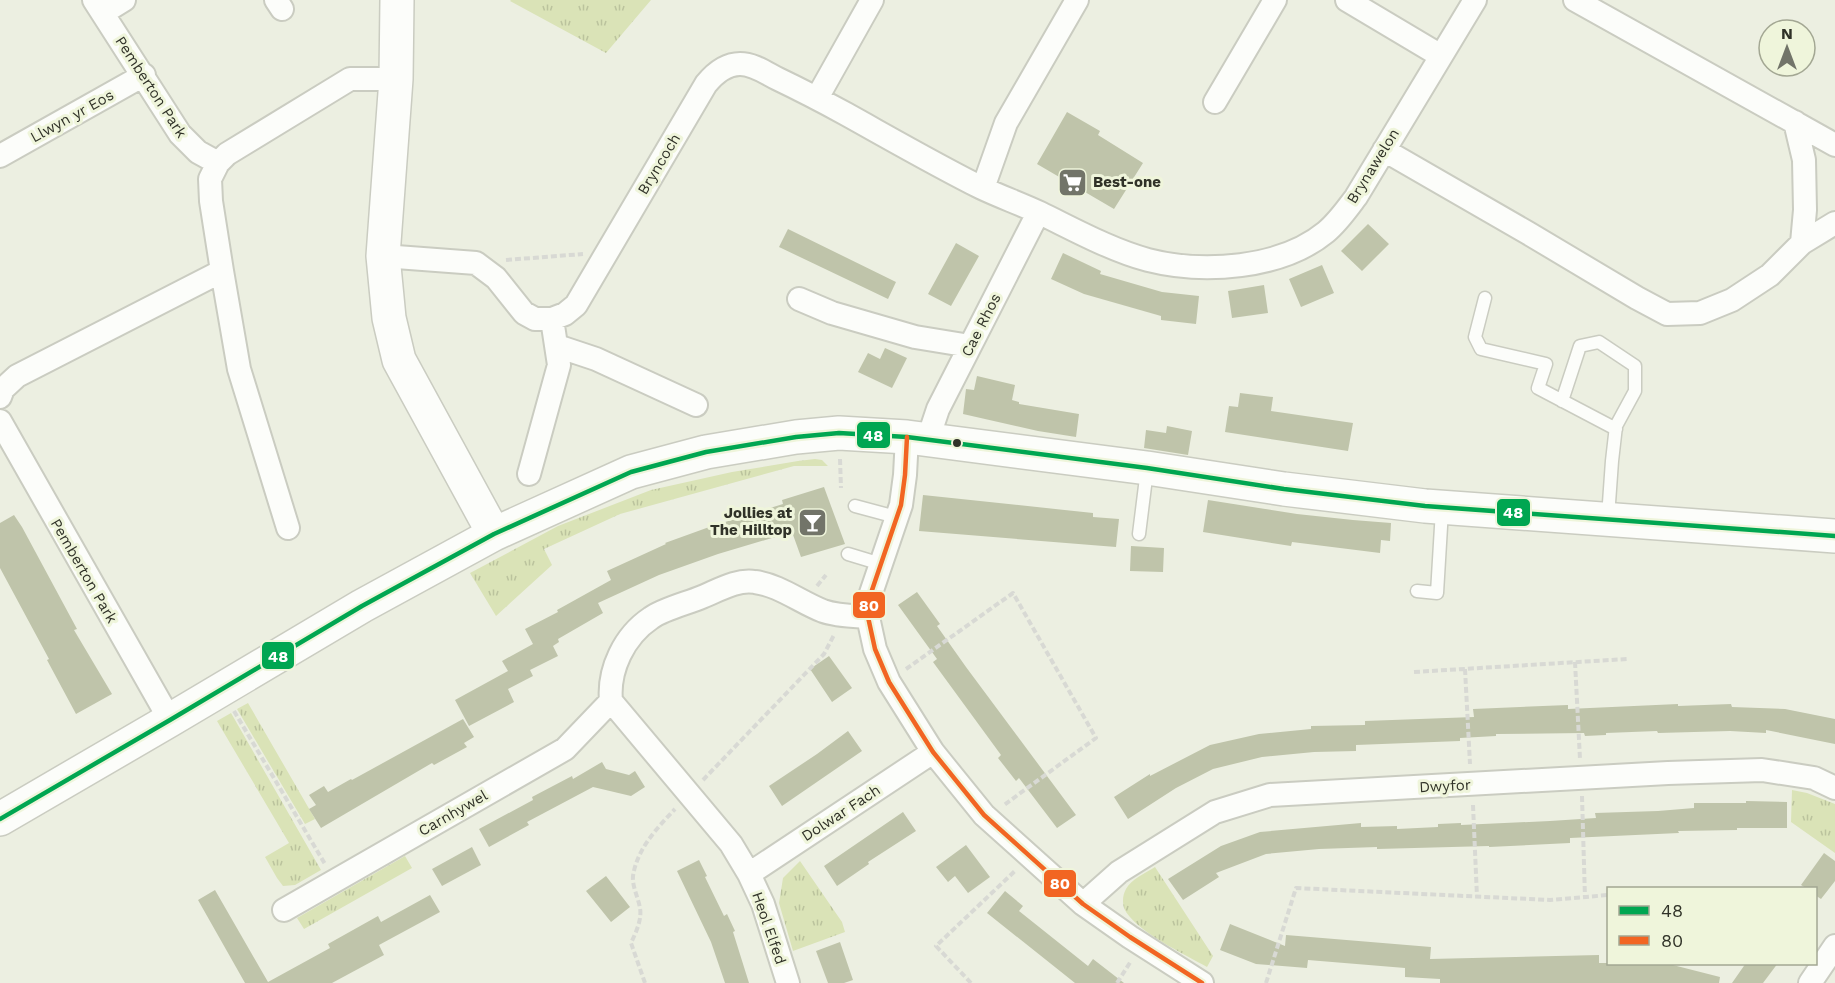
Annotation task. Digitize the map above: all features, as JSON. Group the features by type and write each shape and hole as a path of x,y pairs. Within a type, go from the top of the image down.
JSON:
{"main road":[{"path":"397,0 396,80 383,256 388,318 399,360 494,534"},
{"path":"0,819 362,606 494,534 631,472 706,452 796,437 839,433 917,438 1147,468 1284,489 1443,507 1835,536"}],"street":[{"path":"99,6 124,0"},
{"path":"817,98 872,0"},
{"path":"983,188 1006,123 1077,0"},
{"path":"1215,102 1275,0"},
{"path":"1347,0 1441,56"},
{"name":"Brynawelon","path":"983,188 1090,237 1146,259 1181,266 1235,266 1269,259 1300,248 1326,232 1356,198 1475,0"},
{"path":"1575,0 1835,145"},
{"name":"Pemberton Park","path":"99,6 180,134 198,152 218,163"},
{"name":"Bryncoch","path":"552,319 565,314 576,305 706,84 715,73 726,67 738,64 751,65 983,188"},
{"name":"Llwyn yr Eos","path":"0,156 144,75"},
{"path":"288,528 239,369 211,201 210,179 218,163 227,154 350,79 396,80"},
{"path":"1795,122 1804,160 1806,210 1802,243"},
{"path":"1384,150 1667,314 1700,313 1732,300 1770,275 1802,243 1835,223"},
{"name":"Cae Rhos","path":"868,617 870,596 900,505 905,475 917,438 938,409 1038,213"},
{"path":"383,256 476,263 496,278 524,313 535,319 552,319 558,366 529,474"},
{"path":"0,396 3,389 17,376 222,271"},
{"path":"799,299 832,313 915,337 970,346"},
{"path":"557,346 596,359 696,405"},
{"name":"Pemberton Park","path":"0,422 170,720"},
{"path":"750,874 731,844 611,701 610,688 612,671 622,652 635,633 651,617 736,583 753,581 767,585 823,611 844,616 868,617 875,649 889,682 933,752 987,818 1083,904 1202,983"},
{"name":"Carnhywel","path":"284,910 565,749 611,701"},
{"name":"Dolwar Fach","path":"750,874 933,752"},
{"name":"Dwyfor","path":"1083,904 1119,872 1215,812 1270,795 1762,770 1814,778 1835,788"},
{"name":"Heol Elfed","path":"750,874 763,904 788,983"},
{"path":"1810,983 1835,946"}],"lane":[{"path":"1485,298 1474,337 1481,349 1546,364 1538,388 1616,429"},
{"path":"1562,401 1580,346 1599,342 1635,366 1635,391 1616,429 1608,520"},
{"path":"1139,534 1147,468"},
{"path":"855,506 896,517"},
{"path":"1417,591 1437,593 1443,507"},
{"path":"848,554 880,564"}],"path":[{"path":"514,260 607,253"},
{"path":"889,682 1013,593 1096,738 987,818"},
{"path":"1414,672 1627,659"},
{"path":"1575,662 1585,898"},
{"path":"1465,669 1477,897"},
{"path":"221,690 335,880"},
{"path":"971,983 936,946 1030,856"},
{"path":"1266,983 1296,888 1550,900 1607,896"}],"green space":[{"path":"511,0 651,0 606,53"},
{"path":"815,459 822,460 828,466 794,466 620,514 544,549 552,565 496,616 470,573 558,526 651,490 732,472"},
{"path":"248,703 315,819 305,824 237,709"},
{"path":"231,713 321,870 295,885 283,886 265,857 289,843 217,721"},
{"path":"1792,790 1835,804 1835,853 1791,822"},
{"path":"405,856 412,868 304,929 297,918"},
{"path":"800,861 842,922 845,932 793,951 779,903 783,878"},
{"path":"1155,867 1213,956 1207,967 1149,933 1129,916 1124,908 1124,896 1128,885"}],"building":[{"path":"1067,112 1100,131 1098,135 1143,163 1114,209 1037,164"},
{"path":"1368,224 1389,244 1362,271 1341,251"},
{"path":"788,229 896,282 888,299 779,247"},
{"path":"956,243 979,256 951,306 928,294"},
{"path":"1063,253 1101,271 1100,274 1162,292 1199,296 1196,324 1161,320 1161,316 1084,294 1051,279"},
{"path":"1322,265 1334,293 1301,307 1289,279"},
{"path":"1264,285 1268,313 1232,318 1228,291"},
{"path":"885,348 907,358 892,388 858,372 868,353 880,359"},
{"path":"977,376 1015,385 1012,400 1019,404 1079,414 1076,437 963,414 966,389 974,390"},
{"path":"1240,393 1273,397 1271,411 1353,423 1348,451 1225,432 1229,406 1238,407"},
{"path":"1167,426 1192,431 1188,455 1144,448 1146,430 1166,433"},
{"path":"824,487 845,544 801,557 792,532 718,554 659,575 598,603 603,613 558,639 559,642 553,646 558,656 530,670 533,676 508,689 514,702 469,726 455,700 508,671 502,661 533,644 525,629 611,580 607,571 665,543 783,504 782,500"},
{"path":"923,495 1093,513 1093,517 1119,519 1116,547 919,531"},
{"path":"1208,500 1297,514 1391,523 1390,541 1381,540 1380,553 1292,542 1291,546 1203,532"},
{"path":"14,515 77,629 74,630 112,694 76,714 0,568 0,523"},
{"path":"1131,546 1164,548 1163,572 1130,571"},
{"path":"917,592 940,624 937,626 966,667 1076,815 1057,828 1019,778 1016,781 998,758 1001,755 933,662 937,659 898,605"},
{"path":"829,656 852,688 832,702 810,669"},
{"path":"1678,704 1678,706 1731,704 1732,707 1785,709 1835,719 1835,744 1766,730 1766,733 1730,731 1658,733 1657,731 1585,736 1584,733 1496,734 1496,736 1460,738 1460,741 1356,745 1356,751 1262,757 1213,769 1176,788 1128,819 1114,797 1150,774 1150,776 1210,745 1259,734 1311,729 1311,726 1365,725 1365,721 1474,717 1473,709 1568,705 1568,709"},
{"path":"463,719 474,737 464,743 467,747 434,765 432,763 321,828 309,809 316,805 309,795 324,786 328,792"},
{"path":"848,731 862,751 782,806 769,786"},
{"path":"602,762 606,769 629,775 635,771 645,787 631,796 593,787 527,822 529,825 489,847 479,829 533,800 532,797 572,776 573,779"},
{"path":"1746,801 1787,802 1787,828 1737,828 1737,830 1678,831 1679,833 1570,838 1570,843 1489,847 1319,849 1266,854 1216,873 1219,877 1183,900 1168,879 1221,846 1260,832 1361,823 1361,827 1397,826 1397,829 1438,827 1438,824 1550,821 1596,818 1595,813 1658,811 1694,808 1694,803 1746,803"},
{"path":"903,812 916,831 868,862 869,864 837,886 824,866"},
{"path":"966,845 990,877 968,893 955,876 948,882 936,867"},
{"path":"472,847 481,865 442,886 432,869"},
{"path":"1824,853 1835,861 1835,881 1821,899 1817,896 1817,887 1801,885"},
{"path":"699,860 724,916 727,914 735,931 733,932 749,983 725,983 711,942 677,871"},
{"path":"606,876 630,907 611,922 586,891"},
{"path":"215,890 268,982 330,948 328,944 378,916 381,922 430,895 440,912 379,945 384,955 332,983 245,983 198,900"},
{"path":"1005,891 1023,906 1019,911 1088,966 1093,959 1124,983 1075,983 987,913"},
{"path":"1230,924 1285,946 1286,935 1431,947 1430,959 1599,955 1599,963 1607,963 1607,965 1673,965 1720,977 1719,983 1440,983 1440,979 1405,977 1405,968 1308,960 1307,968 1256,964 1220,950"},
{"path":"840,942 853,980 844,983 828,983 816,951"},
{"path":"1745,965 1776,965 1763,983 1732,983"}],"transit line":[{"name":"48","path":"0,819 362,606 494,534 631,472 706,452 796,437 839,433 907,437 1425,506 1835,536"},
{"name":"80","path":"907,437 901,505 870,596 868,617 875,649 889,682 933,752 984,815 1083,904 1202,983"}],"place":[{"name":"Best-one","path":"1072,182"},
{"name":"Jollies at The Hilltop","path":"813,522"}]}
